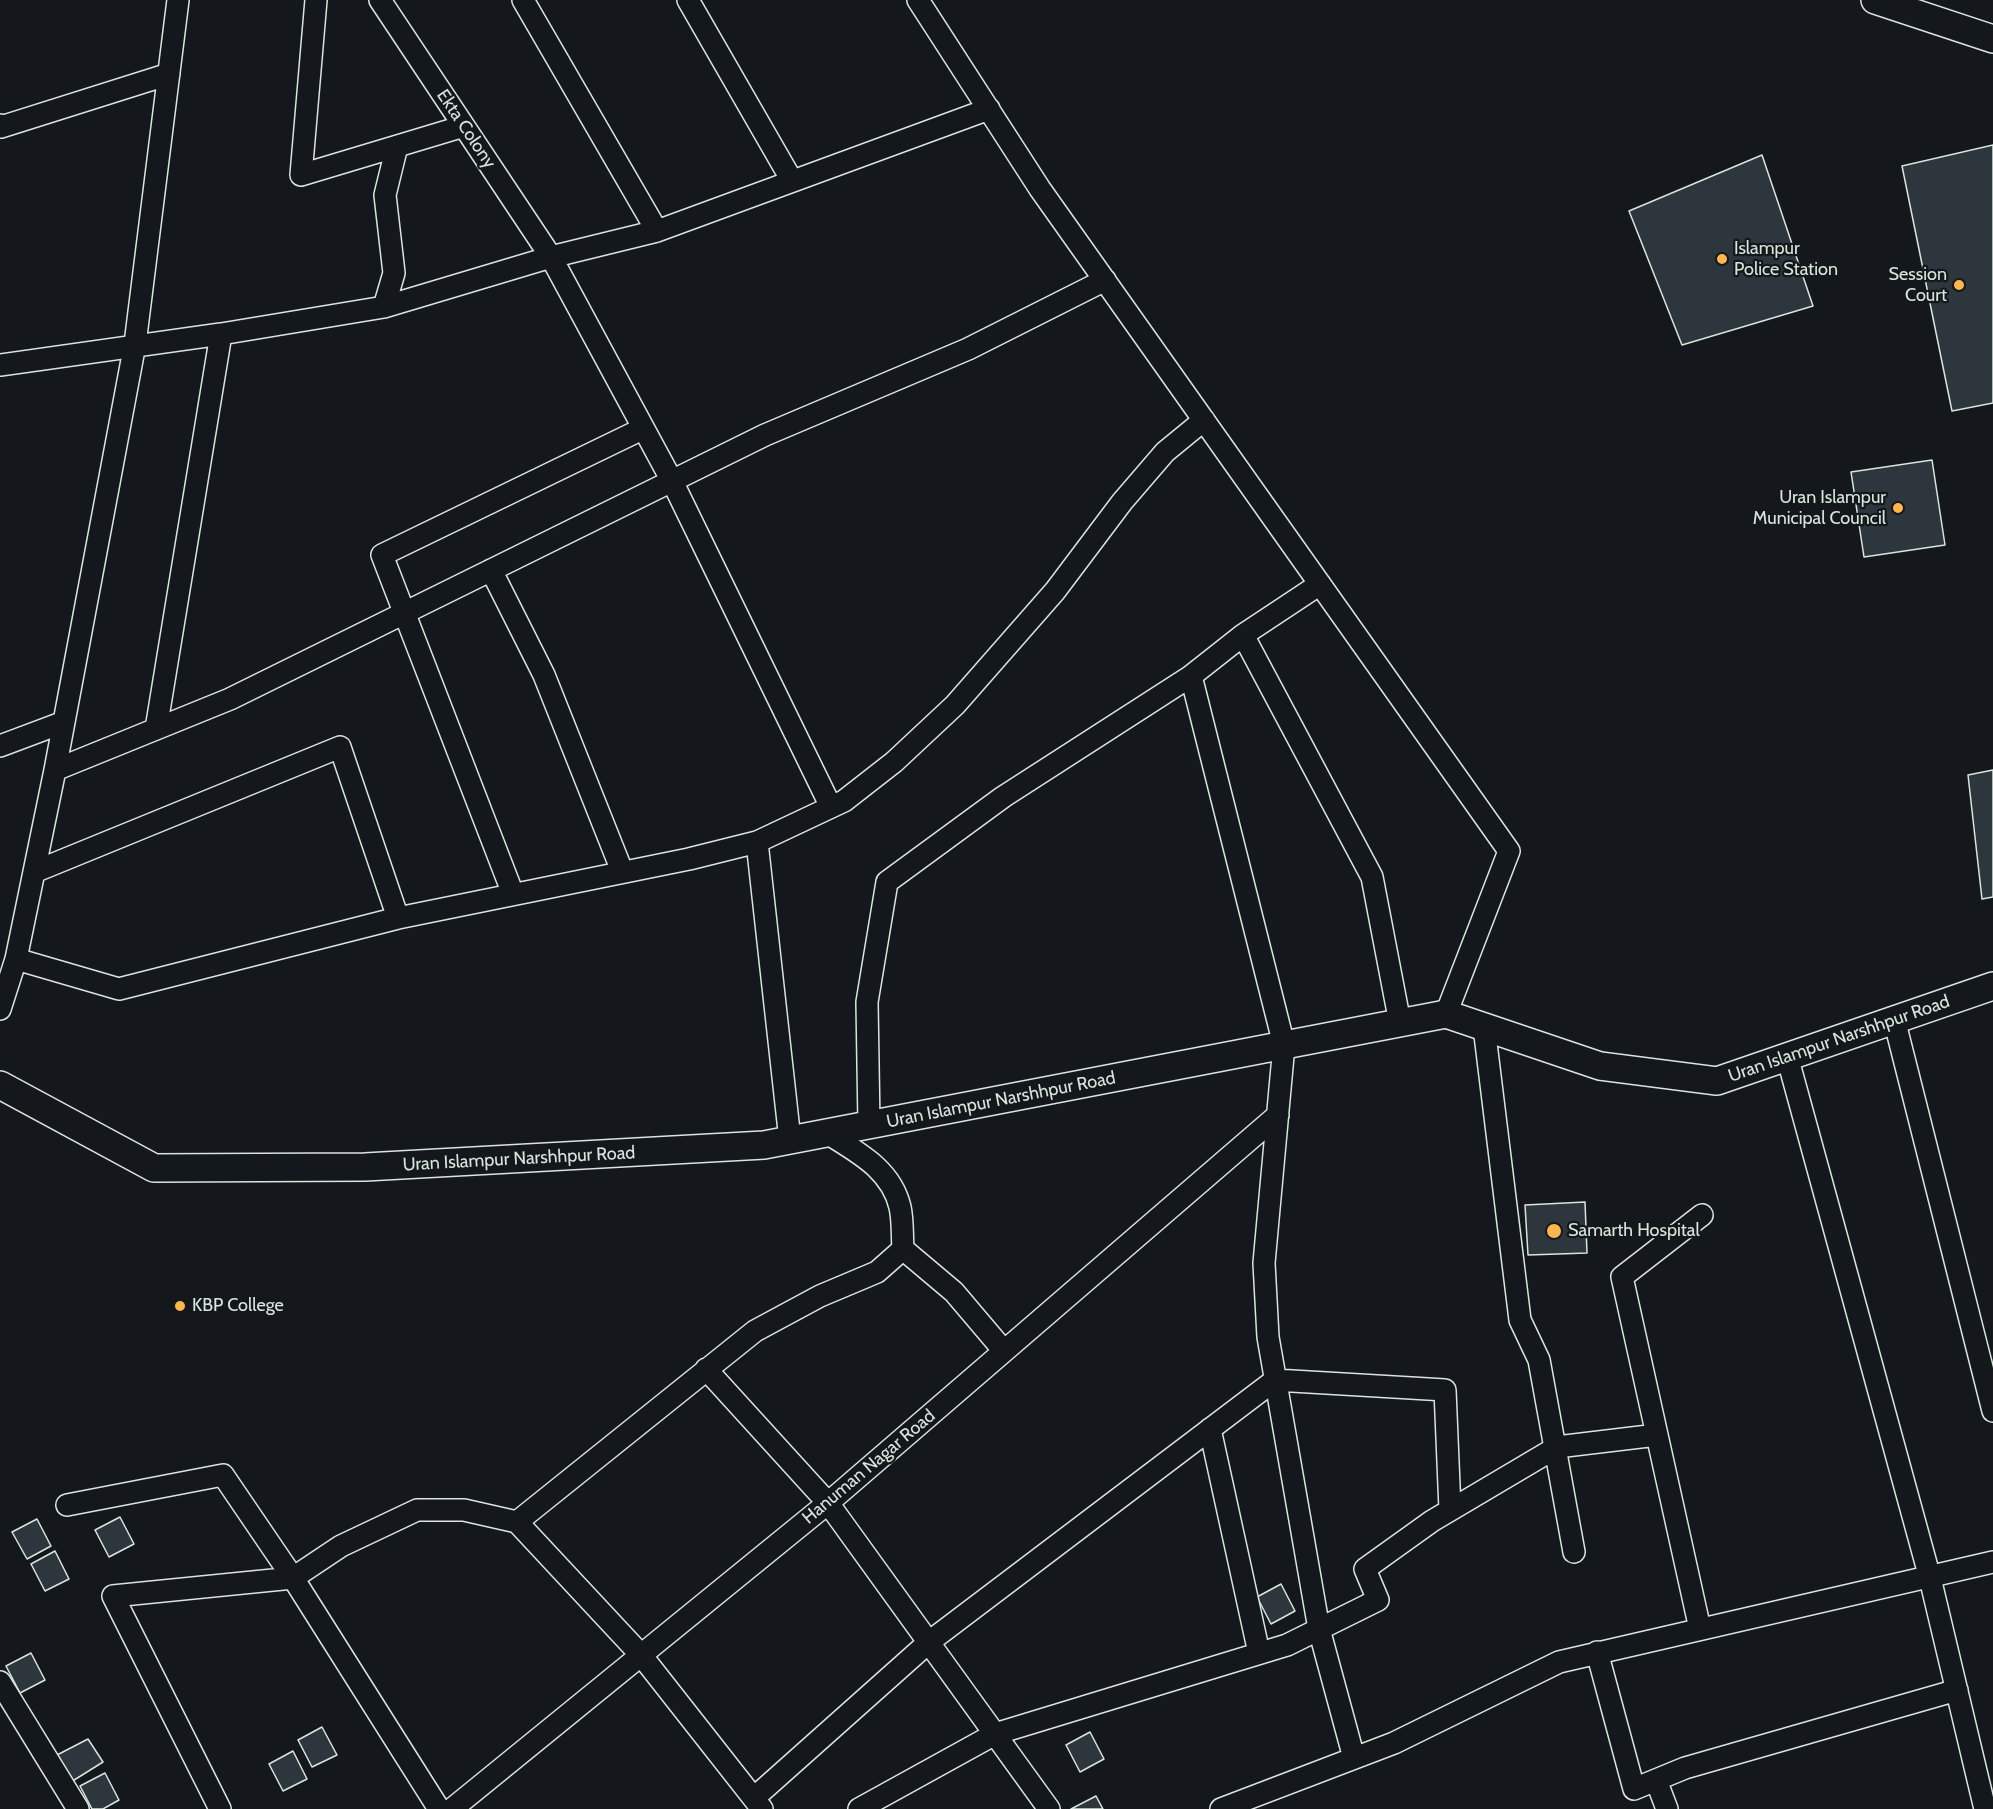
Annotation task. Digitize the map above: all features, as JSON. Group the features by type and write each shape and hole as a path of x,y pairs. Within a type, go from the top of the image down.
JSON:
{"main road":[{"path":"1875,0 1993,39"},
{"name":"Uran Islampur Narshhpur Road","path":"0,1085 154,1168 365,1167 753,1146 1446,1014 1600,1066 1717,1081 1894,1018 1993,986"}],"street":[{"path":"0,1009 16,959 55,770 135,344 178,0"},
{"path":"316,0 301,175 464,126"},
{"name":"Ekta Colony","path":"380,0 551,257 672,481 831,807"},
{"path":"688,0 791,179"},
{"path":"918,0 1040,189 1509,851 1446,1014"},
{"path":"528,1 657,231"},
{"path":"0,125 1,127 169,74"},
{"path":"0,365 135,344 221,334 384,307 551,257 657,231 791,179 989,108"},
{"path":"384,307 394,273 385,195 397,146"},
{"path":"55,770 230,699 811,413 968,349 1105,280"},
{"path":"156,729 221,334"},
{"path":"16,959 119,990 398,918 689,859 757,842 844,801 894,762 955,705 1055,591 1092,540 1150,469 1165,452 1204,420"},
{"path":"513,894 382,555 642,429"},
{"path":"491,570 544,675 622,871"},
{"path":"869,1125 867,1002 887,882 1004,797 1191,676 1243,635 1320,584"},
{"path":"1243,635 1372,877 1400,1023"},
{"path":"1191,676 1284,1045 1264,1263 1268,1337 1319,1629 1354,1758"},
{"path":"0,746 64,722"},
{"path":"34,872 340,747 398,918"},
{"path":"757,842 790,1140"},
{"path":"1894,1018 1993,1411"},
{"path":"1484,1027 1520,1320 1539,1360 1557,1446 1574,1552"},
{"path":"1788,1056 1930,1578 1985,1809"},
{"name":"Hanuman Nagar Road","path":"452,1809 828,1503 1278,1115"},
{"path":"826,1133 868,1159 889,1179 900,1208 903,1249 954,1292 1004,1351"},
{"path":"1700,1629 1622,1277 1702,1215"},
{"path":"517,1522 755,1331 820,1296 877,1272 903,1249"},
{"path":"705,1369 828,1503 1049,1809"},
{"path":"220,1809 113,1596 293,1578 341,1546 417,1510 464,1510 517,1522 641,1655 758,1804 929,1642 1275,1380 1445,1390 1450,1510"},
{"path":"1210,1429 1259,1653"},
{"path":"859,1809 995,1734 1287,1645 1378,1600 1365,1569 1450,1510 1557,1446 1657,1435"},
{"path":"67,1505 223,1476 293,1578 439,1809"},
{"path":"1221,1809 1394,1743 1559,1662 1993,1562"},
{"path":"1597,1652 1634,1789 1685,1768 1957,1690"},
{"path":"0,1682 78,1809"},
{"path":"1656,1780 1667,1809"}],"building":[{"name":"Session Court","path":"1993,145 1993,403 1952,411 1902,166"},
{"name":"Islampur Police Station","path":"1762,155 1813,306 1682,345 1629,211"},
{"name":"Uran Islampur Municipal Council","path":"1932,460 1945,545 1864,557 1851,472"},
{"path":"1993,770 1993,897 1982,899 1968,775"},
{"path":"1585,1202 1587,1253 1528,1255 1525,1205"},
{"path":"120,1517 134,1544 109,1557 95,1530"},
{"path":"37,1519 51,1546 27,1559 12,1532"},
{"path":"55,1551 69,1579 45,1591 31,1564"},
{"path":"1281,1584 1295,1611 1271,1624 1257,1597"},
{"path":"31,1653 45,1680 20,1693 6,1666"},
{"path":"322,1727 337,1755 312,1767 298,1740"},
{"path":"1090,1732 1104,1759 1080,1772 1066,1745"},
{"path":"88,1739 103,1762 71,1782 57,1755"},
{"path":"293,1751 307,1779 283,1791 269,1764"},
{"path":"105,1773 119,1800 103,1809 92,1809 80,1786"},
{"path":"1096,1796 1103,1809 1071,1809"}],"place":[{"name":"Islampur Police Station","path":"1722,259"},
{"name":"Session Court","path":"1959,285"},
{"name":"Uran Islampur Municipal Council","path":"1898,508"},
{"name":"Samarth Hospital","path":"1554,1231"},
{"name":"KBP College","path":"180,1306"}]}
